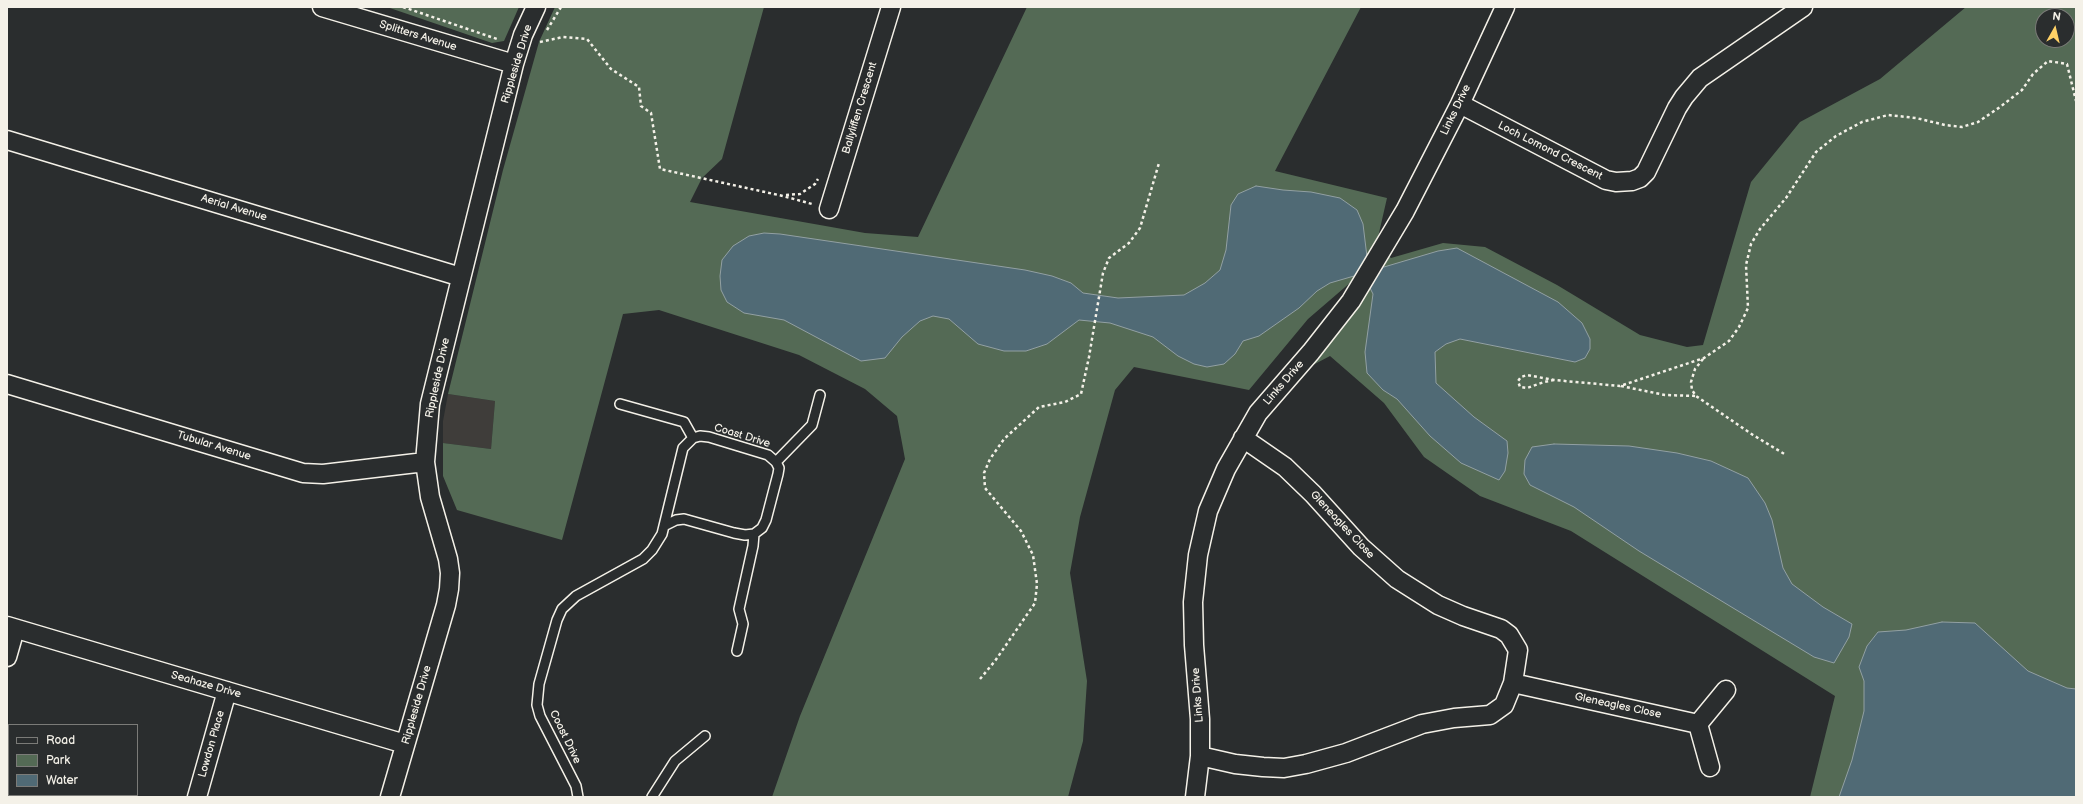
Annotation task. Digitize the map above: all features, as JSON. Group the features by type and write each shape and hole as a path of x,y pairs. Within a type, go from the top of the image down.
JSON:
{"street":[{"name":"Splitters Avenue","path":"322,7 514,64"},
{"name":"Rippleside Drive","path":"390,797 446,605 450,573 430,497 425,462 430,404 514,64 536,7"},
{"name":"Ballyliffen Crescent","path":"830,209 891,7"},
{"name":"Links Drive","path":"1195,797 1200,756 1200,719 1194,645 1193,602 1198,555 1208,511 1226,469 1243,438 1270,397 1311,352 1351,301 1382,249 1404,211 1460,104 1505,7"},
{"name":"Loch Lomond Crescent","path":"1460,104 1606,180 1632,181 1640,178 1646,172 1677,108 1700,78 1803,7"},
{"name":"Aerial Avenue","path":"7,140 461,277"},
{"name":"Tubular Avenue","path":"7,384 303,472 324,474 425,462"},
{"name":"Gleneagles Close","path":"1200,756 1235,764 1284,768 1327,759 1422,724 1454,718 1490,715 1504,705 1514,683 1518,650 1510,635 1501,629 1463,616 1438,605 1398,579 1361,547 1313,494 1285,467 1243,438"},
{"name":"Seahaze Drive","path":"11,627 405,744"},
{"path":"7,657 11,627"},
{"name":"Gleneagles Close","path":"1514,683 1698,724"},
{"path":"1710,767 1698,724 1726,690"},
{"name":"Lowdon Place","path":"197,797 227,691"}],"lane":[{"path":"776,462 812,425 820,395"},
{"path":"620,404 684,422 693,438"},
{"name":"Coast Drive","path":"578,797 576,786 540,716 537,705 538,684 557,620 568,602 643,559 658,542 664,526 683,448 693,438 700,436 709,438 768,455 776,462 779,468 778,474 766,520 762,528 754,534"},
{"path":"664,526 676,520 684,519 734,533 745,535 754,534 753,546 739,609 744,624 737,651"},
{"path":"652,797 675,761 704,736"}],"path":[{"path":"403,7 520,46 562,37 587,39 611,69 639,87 642,106 651,113 660,169 783,196 830,209"},
{"path":"539,42 561,7"},
{"path":"1620,386 1704,358 1729,341 1739,327 1748,308 1746,265 1750,244 1760,228 1786,198 1816,152 1836,136 1862,122 1888,115 1916,118 1944,125 1962,127 1978,122 2022,90 2033,74 2048,62 2067,64 2076,101"},
{"path":"980,679 996,661 1035,603 1037,584 1033,555 1021,531 985,488 984,474 990,458 1004,439 1039,406 1065,402 1081,394 1089,357 1103,273 1109,258 1129,242 1140,228 1159,163"},
{"path":"783,196 800,194 816,184 819,178"},
{"path":"1704,358 1695,369 1690,382 1692,390 1696,396 1753,435 1786,455"},
{"path":"1554,380 1544,382 1535,387 1526,388 1520,386 1518,381 1521,377 1527,375 1554,380 1620,386 1665,395 1696,396"}],"shaded area":[{"path":"448,394 495,401 491,449 443,443 443,421"}],"green space":[{"path":"387,7 519,7 504,41 492,43"},
{"path":"555,7 764,7 722,159 702,178 690,202 865,233 918,237 1027,7 1361,7 1275,171 1387,198 1376,246 1391,258 1443,243 1485,247 1557,285 1640,335 1687,347 1703,345 1751,182 1800,122 1880,79 1966,7 2076,7 2076,797 1810,797 1835,696 1571,531 1480,496 1424,457 1384,403 1330,356 1311,366 1364,289 1351,282 1308,319 1249,390 1134,367 1115,390 1080,517 1070,573 1087,681 1083,741 1068,797 772,797 800,716 905,459 897,416 865,389 799,355 659,310 623,314 562,540 457,510 443,476 443,443 491,449 495,401 448,394 503,170 539,42"}],"water":[{"path":"1256,186 1311,192 1340,198 1357,210 1363,224 1367,257 1384,267 1438,251 1457,248 1558,302 1582,323 1590,339 1590,349 1585,358 1575,362 1460,339 1446,344 1435,352 1436,383 1474,417 1507,441 1508,453 1505,471 1499,480 1461,463 1430,436 1397,399 1383,390 1367,373 1365,352 1373,294 1369,286 1354,276 1330,283 1317,291 1299,308 1259,336 1243,341 1235,354 1224,364 1207,367 1194,364 1178,356 1153,337 1110,323 1079,320 1047,344 1026,351 1004,351 978,344 949,319 933,316 920,321 902,337 885,358 861,361 784,320 744,313 727,302 721,290 720,276 722,260 733,246 749,236 764,233 780,234 1025,270 1052,276 1071,283 1083,293 1118,298 1184,295 1205,283 1220,270 1226,250 1231,205 1238,194"},
{"path":"1554,444 1629,446 1677,453 1711,461 1748,478 1765,503 1772,520 1783,568 1792,584 1823,607 1852,624 1849,637 1834,663 1814,657 1639,551 1574,507 1530,485 1524,474 1525,460 1532,447"},
{"path":"1942,622 1975,623 2028,671 2067,688 2076,689 2076,797 1839,797 1852,760 1864,711 1864,681 1859,667 1867,646 1878,632 1906,630"}]}
